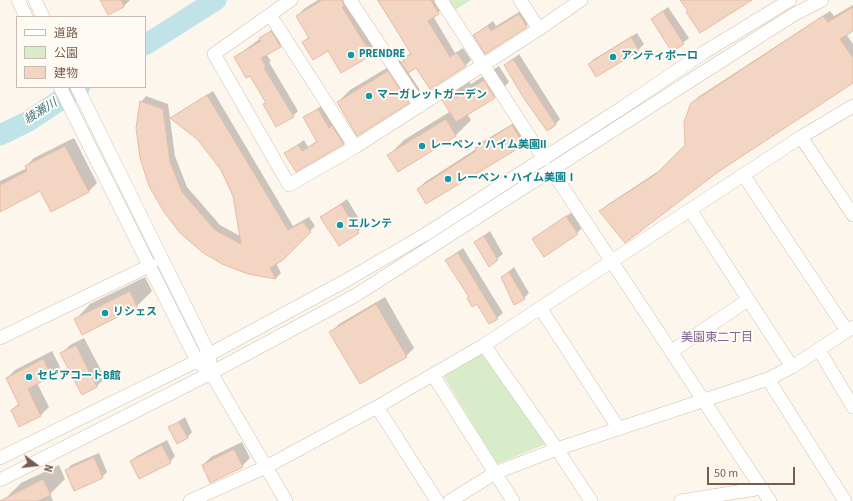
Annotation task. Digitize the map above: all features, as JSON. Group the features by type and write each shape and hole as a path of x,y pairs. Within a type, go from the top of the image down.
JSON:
{"street":[{"path":"18,0 26,16"},
{"path":"35,0 43,16"},
{"path":"291,0 214,54 289,185 355,147 420,106 581,0"},
{"path":"350,0 420,106"},
{"path":"441,0 544,159"},
{"path":"520,0 539,29"},
{"path":"0,458 197,361 347,280 426,234 544,159 703,54 790,0"},
{"path":"0,480 211,372 356,295 794,15 822,0"},
{"path":"270,14 355,147"},
{"path":"60,88 197,361 211,372 286,501"},
{"path":"78,88 209,354 211,372"},
{"path":"190,501 266,468 377,407 484,345 541,310 801,137 853,106"},
{"path":"801,137 853,215"},
{"path":"552,171 770,501"},
{"path":"450,501 495,473 557,449 768,379 792,367 850,329 744,176"},
{"path":"691,211 792,367"},
{"path":"0,338 150,265"},
{"path":"672,351 748,300"},
{"path":"541,310 619,429"},
{"path":"484,345 557,449 591,501"},
{"path":"819,350 853,406"},
{"path":"433,375 513,501"},
{"path":"768,379 845,501"},
{"path":"377,407 437,501"},
{"path":"682,501 762,488"}],"green space":[{"path":"446,0 471,0 453,11"},
{"path":"482,354 546,444 497,464 443,375"}],"building":[{"path":"100,0 121,0 124,7 108,15"},
{"path":"322,0 342,0 344,6 342,7 372,55 341,73 328,51 313,60 302,42 309,38 296,16"},
{"path":"378,0 431,0 439,14 428,21 450,57 457,53 466,66 430,89 416,68 408,73 401,63 404,61 403,58 411,54"},
{"path":"680,0 752,0 700,33"},
{"path":"853,7 853,31 840,39 853,58 853,83 718,172 625,243 599,211 656,174 685,145 684,122 691,103 823,16 828,22"},
{"path":"663,11 684,44 672,52 651,19"},
{"path":"519,14 527,27 485,54 473,35 488,26 491,31"},
{"path":"271,31 281,47 261,58 266,67 264,68 294,117 276,127 263,104 266,103 250,76 246,78 234,57 261,41 259,38"},
{"name":"アンティポーロ","path":"631,37 639,51 596,77 588,64"},
{"path":"513,59 556,125 547,131 523,97 504,65"},
{"path":"388,71 409,103 357,136 337,102"},
{"path":"484,80 495,98 456,122 442,100 453,94 456,98"},
{"path":"207,95 288,230 303,222 311,232 283,260 270,268 276,279 248,274 222,264 202,252 180,233 164,212 149,186 140,158 136,128 140,101 163,109 170,162 182,192 215,230 241,244 233,196 221,170 198,140 170,118"},
{"path":"318,109 329,128 332,126 344,144 296,172 284,153 298,145 302,151 317,142 303,117"},
{"name":"レーベン・ハイム美園II","path":"446,119 456,136 398,172 387,155"},
{"path":"512,125 524,145 426,204 417,189 476,151 475,148"},
{"path":"65,146 89,192 51,212 40,191 0,212 0,185 27,171 25,166"},
{"name":"エルンテ","path":"341,204 359,233 339,246 320,217"},
{"path":"566,216 578,234 544,257 532,239"},
{"path":"484,236 498,260 489,267 474,242"},
{"path":"458,253 498,319 489,324 477,304 472,307 467,298 469,297 445,260"},
{"path":"509,272 525,299 514,305 501,277"},
{"name":"リシェス","path":"130,291 137,307 82,335 74,319"},
{"path":"376,304 407,357 360,384 329,332"},
{"path":"76,345 97,387 82,395 60,353"},
{"path":"43,359 52,376 28,389 41,416 19,427 11,410 19,405 6,378"},
{"path":"179,422 188,438 177,444 168,427"},
{"path":"162,445 171,463 139,479 130,461"},
{"path":"234,449 243,467 210,483 202,465"},
{"path":"94,457 103,478 74,491 65,470"},
{"path":"43,479 51,495 38,501 0,501"}],"waterway":[{"name":"綾瀬川","path":"146,44 216,0"},
{"name":"綾瀬川","path":"0,135 27,122 78,88"}],"place":[{"name":"PRENDRE","path":"351,55"},
{"name":"アンティポーロ","path":"613,57"},
{"name":"マーガレットガーデン","path":"369,96"},
{"name":"レーベン・ハイム美園II","path":"422,146"},
{"name":"レーベン・ハイム美園Ⅰ","path":"448,179"},
{"name":"エルンテ","path":"340,225"},
{"name":"リシェス","path":"105,313"},
{"name":"セピアコートB館","path":"29,377"}],"district":[{"name":"美園東二丁目","path":"717,338"}]}
